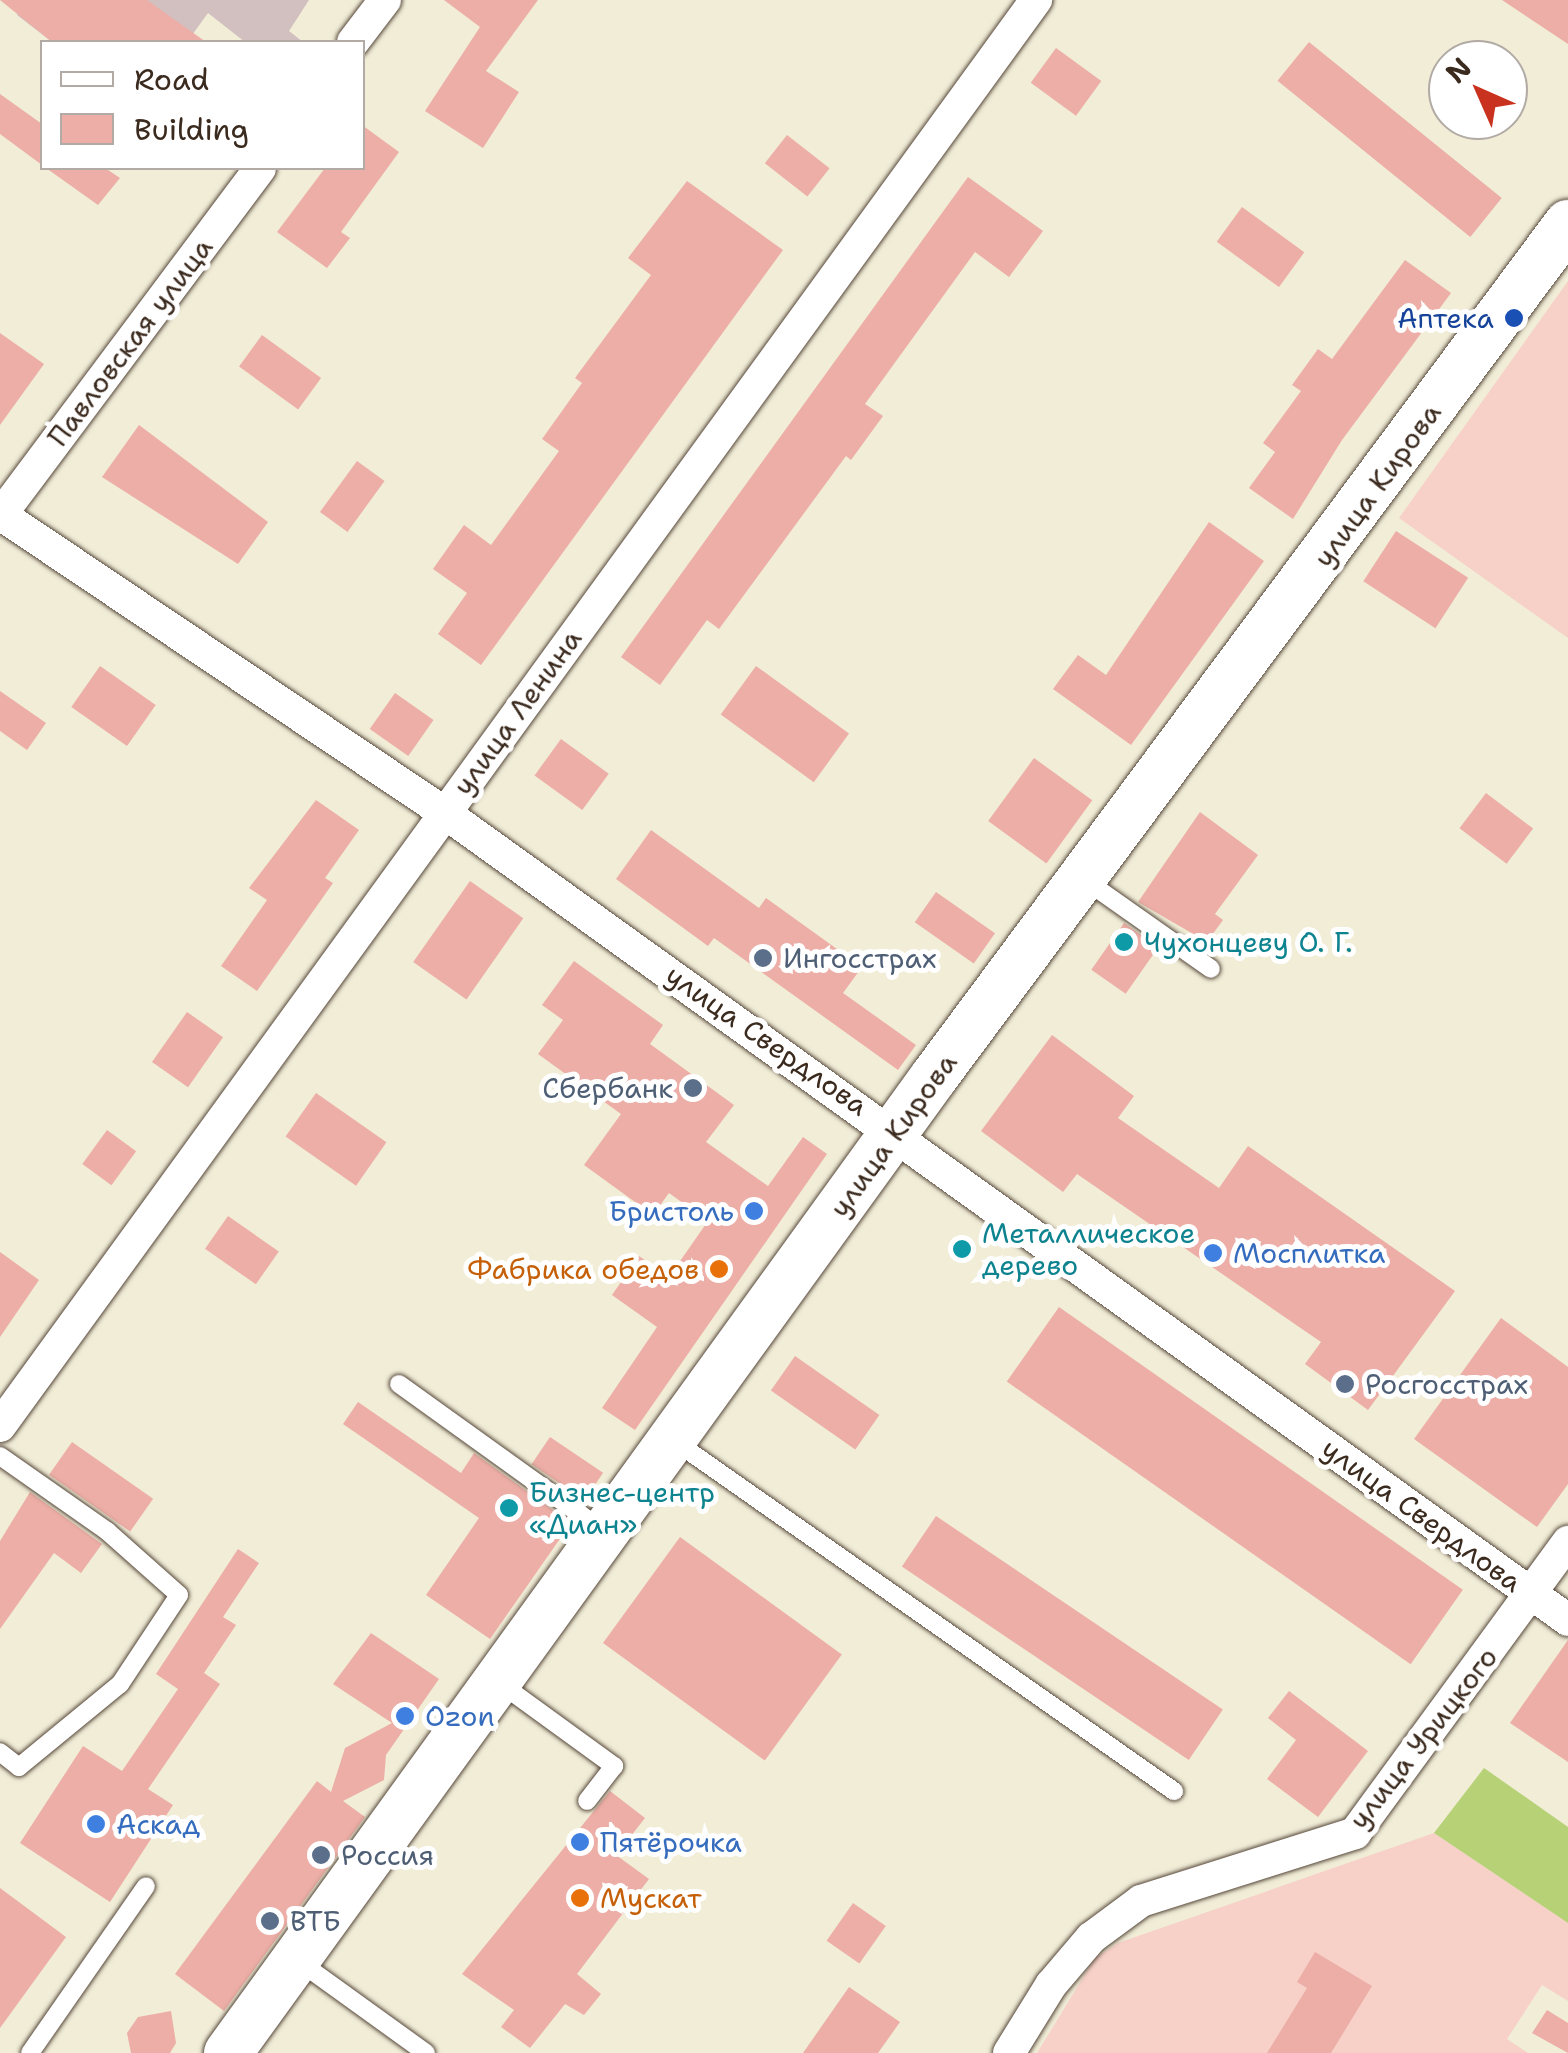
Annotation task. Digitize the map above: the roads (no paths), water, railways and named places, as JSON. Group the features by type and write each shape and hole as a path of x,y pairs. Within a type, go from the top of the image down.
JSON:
{"street":[{"path":"355,40 385,0"},
{"name":"улица Ленина","path":"0,1426 1036,0"},
{"name":"Павловская улица","path":"0,515 259,170"},
{"name":"улица Кирова","path":"228,2053 896,1131 1568,224"},
{"name":"улица Свердлова","path":"0,515 445,813 896,1131 1568,1620"},
{"name":"улица Урицкого","path":"1009,2053 1091,1938 1141,1901 1354,1832 1568,1542"}],"lane":[{"path":"1085,880 1210,970"},
{"path":"399,1384 604,1531"},
{"path":"672,1439 1174,1792"},
{"path":"0,1456 106,1531 179,1595 120,1684 19,1767 0,1752"},
{"path":"495,1680 614,1766 586,1801"},
{"path":"30,2053 146,1886"},
{"path":"294,1958 426,2053"}],"place":[{"name":"Аптека","path":"1514,318"},
{"name":"Чухонцеву О. Г.","path":"1124,942"},
{"name":"Ингосстрах","path":"763,958"},
{"name":"Сбербанк","path":"693,1088"},
{"name":"Бристоль","path":"754,1211"},
{"name":"Металлическое дерево","path":"962,1249"},
{"name":"Мосплитка","path":"1213,1253"},
{"name":"Фабрика обедов","path":"719,1269"},
{"name":"Росгосстрах","path":"1345,1384"},
{"name":"Бизнес-центр «Диан»","path":"509,1508"},
{"name":"Ozon","path":"405,1716"},
{"name":"Аскад","path":"96,1824"},
{"name":"Пятёрочка","path":"580,1842"},
{"name":"Россия","path":"321,1855"},
{"name":"Мускат","path":"580,1898"},
{"name":"ВТБ","path":"270,1921"}]}
